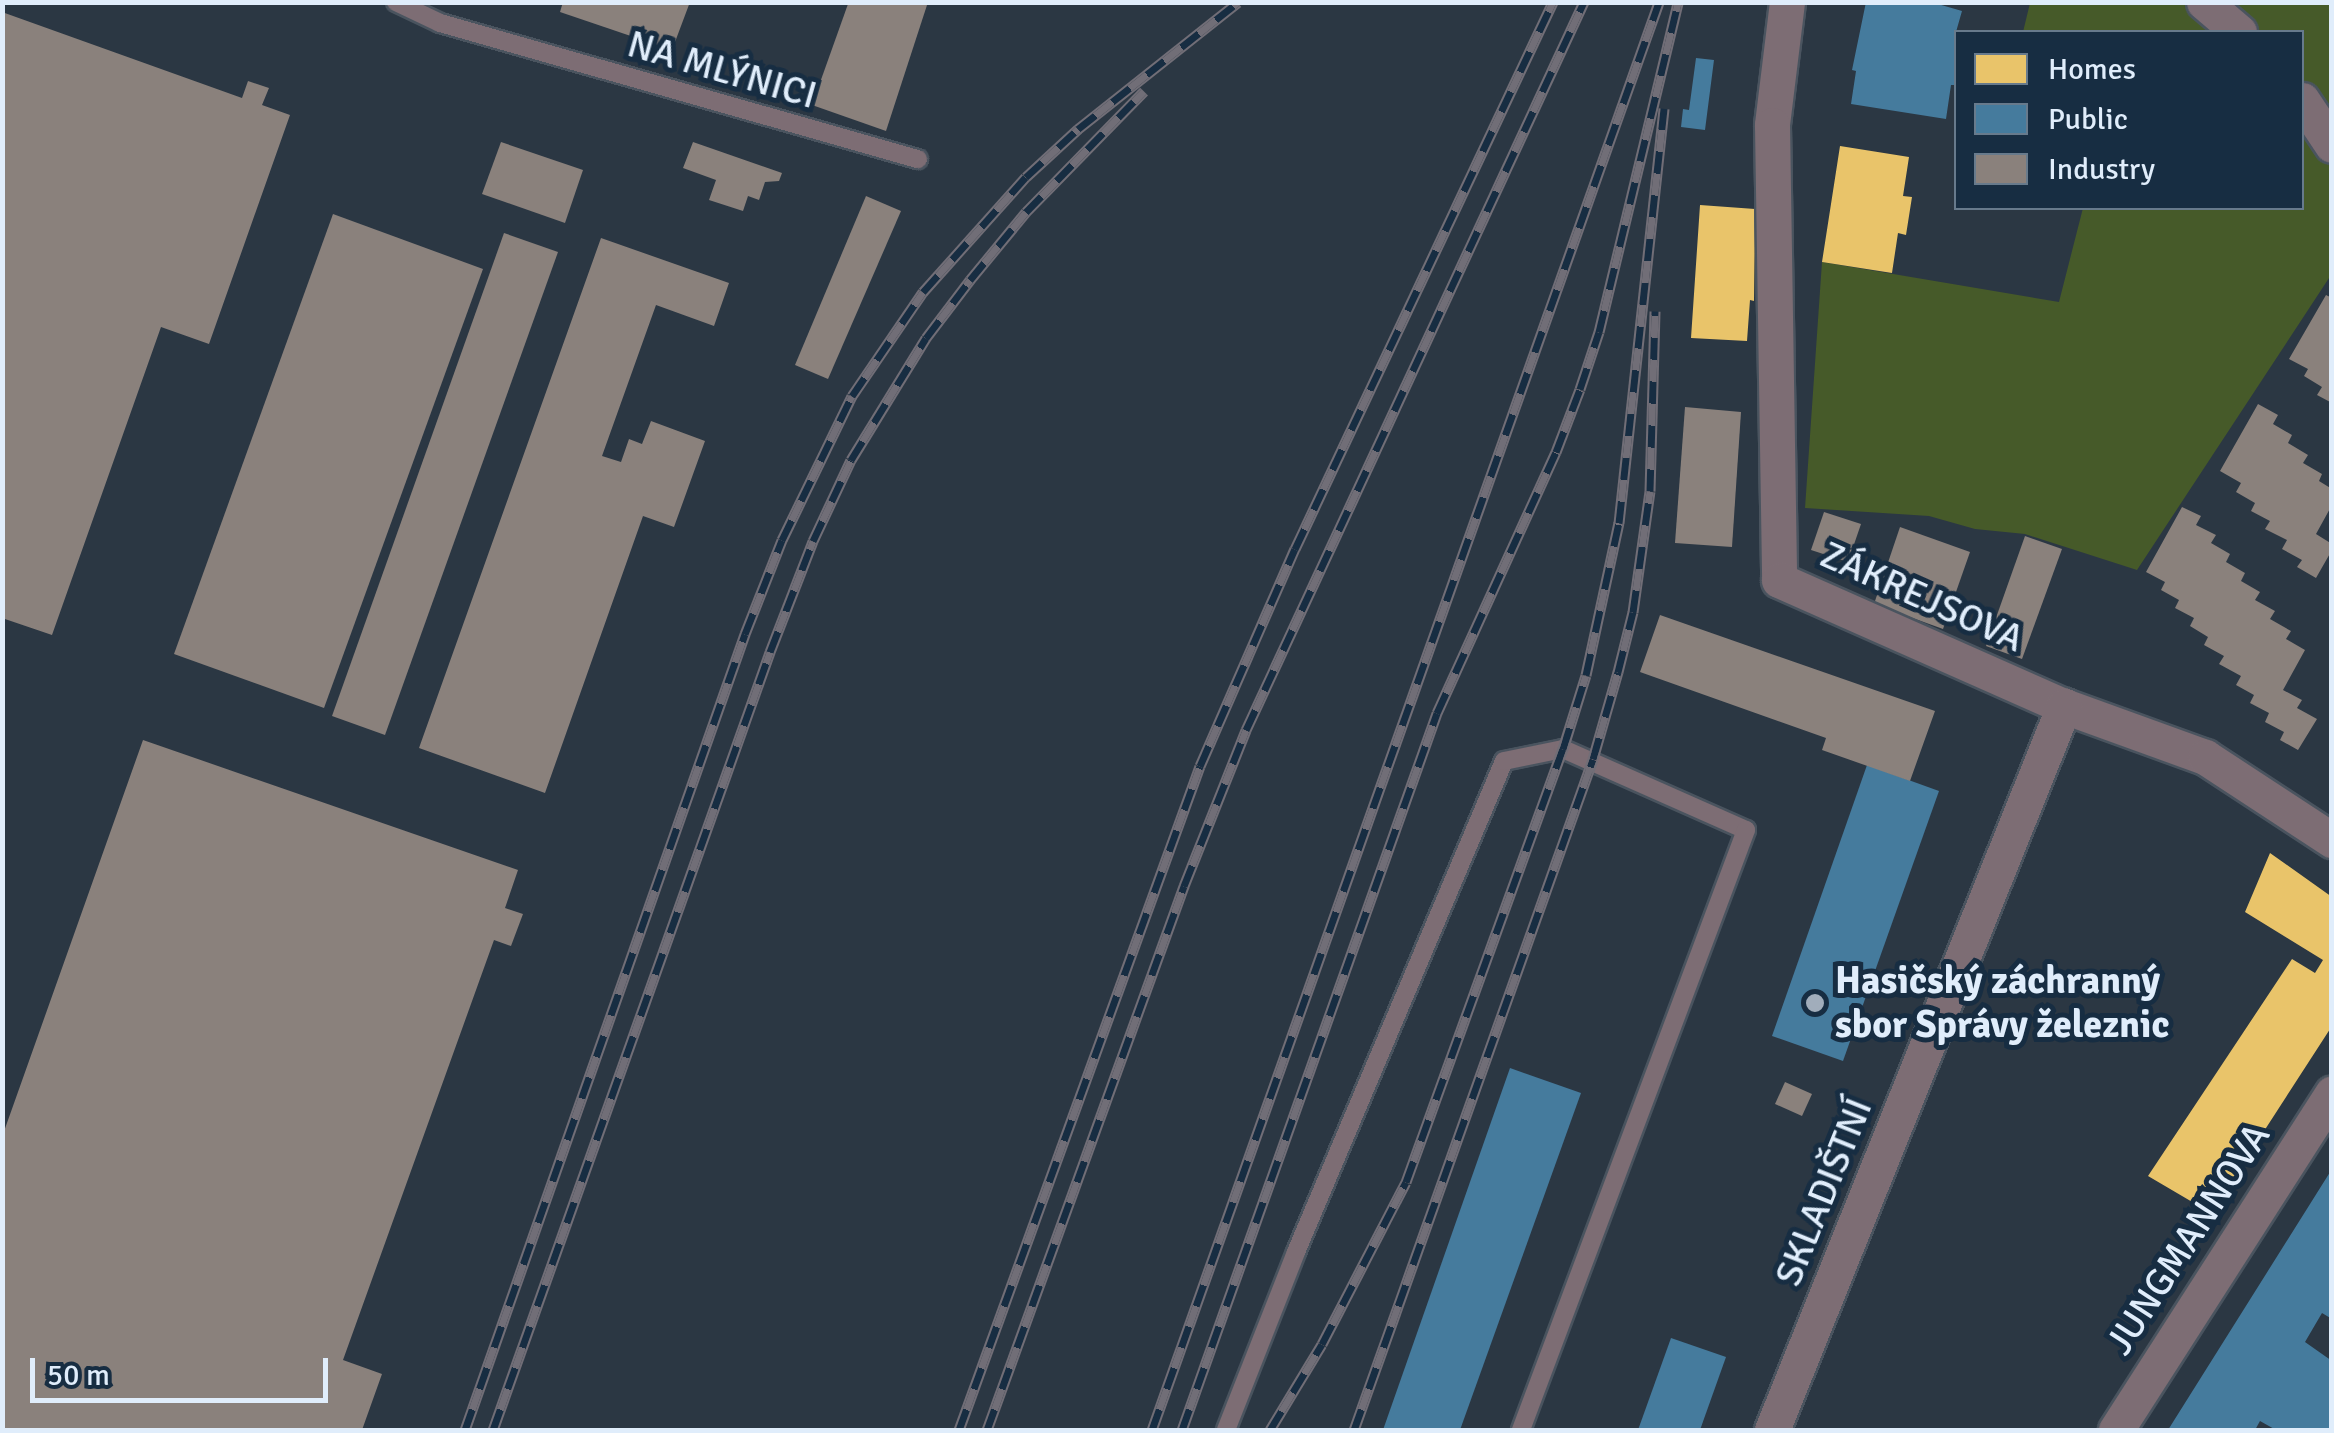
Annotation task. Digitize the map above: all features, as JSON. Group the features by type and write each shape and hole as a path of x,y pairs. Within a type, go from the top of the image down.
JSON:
{"street":[{"name":"ZÁKREJSOVA","path":"1787,2 1772,125 1779,580 2064,706 2205,758 2330,831"},
{"path":"2204,2 2237,30"},
{"path":"2304,103 2332,145"},
{"name":"SKLADIŠTNÍ","path":"1775,1423 2064,706"},
{"name":"JUNGMANNOVA","path":"2116,1430 2332,1093"}],"lane":[{"name":"NA MLÝNICI","path":"396,2 440,23 918,159"},
{"path":"1226,1430 1296,1252 1504,762 1563,749 1746,830 1522,1430"}],"green space":[{"path":"2030,3 2331,3 2331,275 2137,570 2025,534 1975,529 1929,516 1805,508 1822,262 2059,302 2082,210 2304,210 2304,30 2023,30"}],"building: Homes":[{"path":"1840,146 1909,157 1903,196 1912,197 1906,235 1898,233 1892,273 1822,262"},
{"path":"1700,205 1755,209 1754,301 1750,300 1747,341 1691,338"},
{"path":"2270,853 2332,897 2332,1026 2211,1213 2148,1176 2292,959 2315,973 2323,960 2245,912"}],"building: Public":[{"path":"1866,2 1931,2 1962,11 1954,30 1954,85 1946,119 1851,104 1856,71 1852,70"},
{"path":"1696,58 1714,60 1705,130 1681,127 1683,109 1689,110"},
{"path":"1867,765 1939,791 1843,1061 1772,1036"},
{"path":"1510,1068 1581,1093 1460,1430 1383,1430"},
{"path":"2332,1169 2332,1319 2322,1313 2305,1342 2332,1361 2332,1430 2276,1430 2260,1421 2255,1430 2168,1430"},
{"path":"1671,1338 1726,1357 1700,1430 1638,1430"}],"building: Industry":[{"path":"563,2 690,2 672,50 560,12"},
{"path":"928,2 886,131 812,105 848,4"},
{"path":"2,12 242,98 248,81 269,88 262,105 290,115 209,344 161,327 52,635 2,618"},
{"path":"501,142 583,170 565,223 482,194"},
{"path":"693,142 782,173 779,181 765,182 759,200 748,196 743,211 709,200 716,180 683,168"},
{"path":"866,196 901,211 828,379 795,365"},
{"path":"333,214 483,269 324,708 174,654"},
{"path":"504,233 558,252 385,735 332,716"},
{"path":"601,238 729,283 714,326 656,305 602,456 621,462 629,439 642,444 651,421 705,441 674,527 643,516 545,793 419,748"},
{"path":"2326,295 2332,298 2332,403 2317,395 2322,387 2304,376 2308,369 2289,359"},
{"path":"2258,404 2278,415 2273,424 2292,435 2288,443 2308,455 2303,463 2322,474 2319,481 2332,489 2332,505 2316,534 2332,544 2332,550 2316,578 2297,567 2302,560 2282,549 2287,540 2265,529 2270,521 2251,511 2255,503 2236,492 2241,483 2220,471"},
{"path":"1685,407 1741,412 1732,547 1675,543"},
{"path":"2182,507 2201,516 2196,525 2216,535 2211,543 2230,554 2226,562 2245,573 2241,581 2260,592 2255,600 2275,611 2270,619 2291,631 2286,639 2305,650 2283,690 2302,700 2297,708 2317,719 2298,750 2280,740 2284,732 2265,722 2269,713 2250,703 2254,695 2236,685 2241,676 2219,664 2224,656 2204,645 2208,637 2190,626 2194,618 2175,608 2179,600 2161,590 2165,582 2146,572"},
{"path":"1824,512 1861,524 1848,562 1811,550"},
{"path":"1900,527 1970,552 1943,629 1874,604"},
{"path":"2025,536 2062,549 2022,659 1986,646"},
{"path":"1660,615 1935,711 1910,781 1822,750 1826,738 1640,672"},
{"path":"143,740 518,870 505,908 523,914 511,946 494,940 343,1360 382,1374 362,1430 2,1430 2,1137"},
{"path":"1785,1082 1812,1094 1802,1116 1775,1104"}],"railway":[{"path":"465,1430 745,634 782,540 852,396 923,292 1026,177 1078,129 1238,2"},
{"path":"959,1430 1200,766 1295,549 1553,2"},
{"path":"987,1430 1184,886 1246,730 1584,2"},
{"path":"1152,1430 1659,2"},
{"path":"1182,1430 1437,713 1556,452 1580,389 1599,332 1678,2"},
{"path":"493,1430 770,652 813,541 851,460 926,338 970,280 1026,212 1144,91"},
{"path":"1270,1430 1322,1344 1406,1182 1563,749 1586,675 1619,523 1664,108"},
{"path":"1354,1430 1593,759 1618,672 1633,612 1650,491 1655,311"}],"place":[{"name":"Hasičský záchranný sbor Správy železnic","path":"1815,1003"}]}
